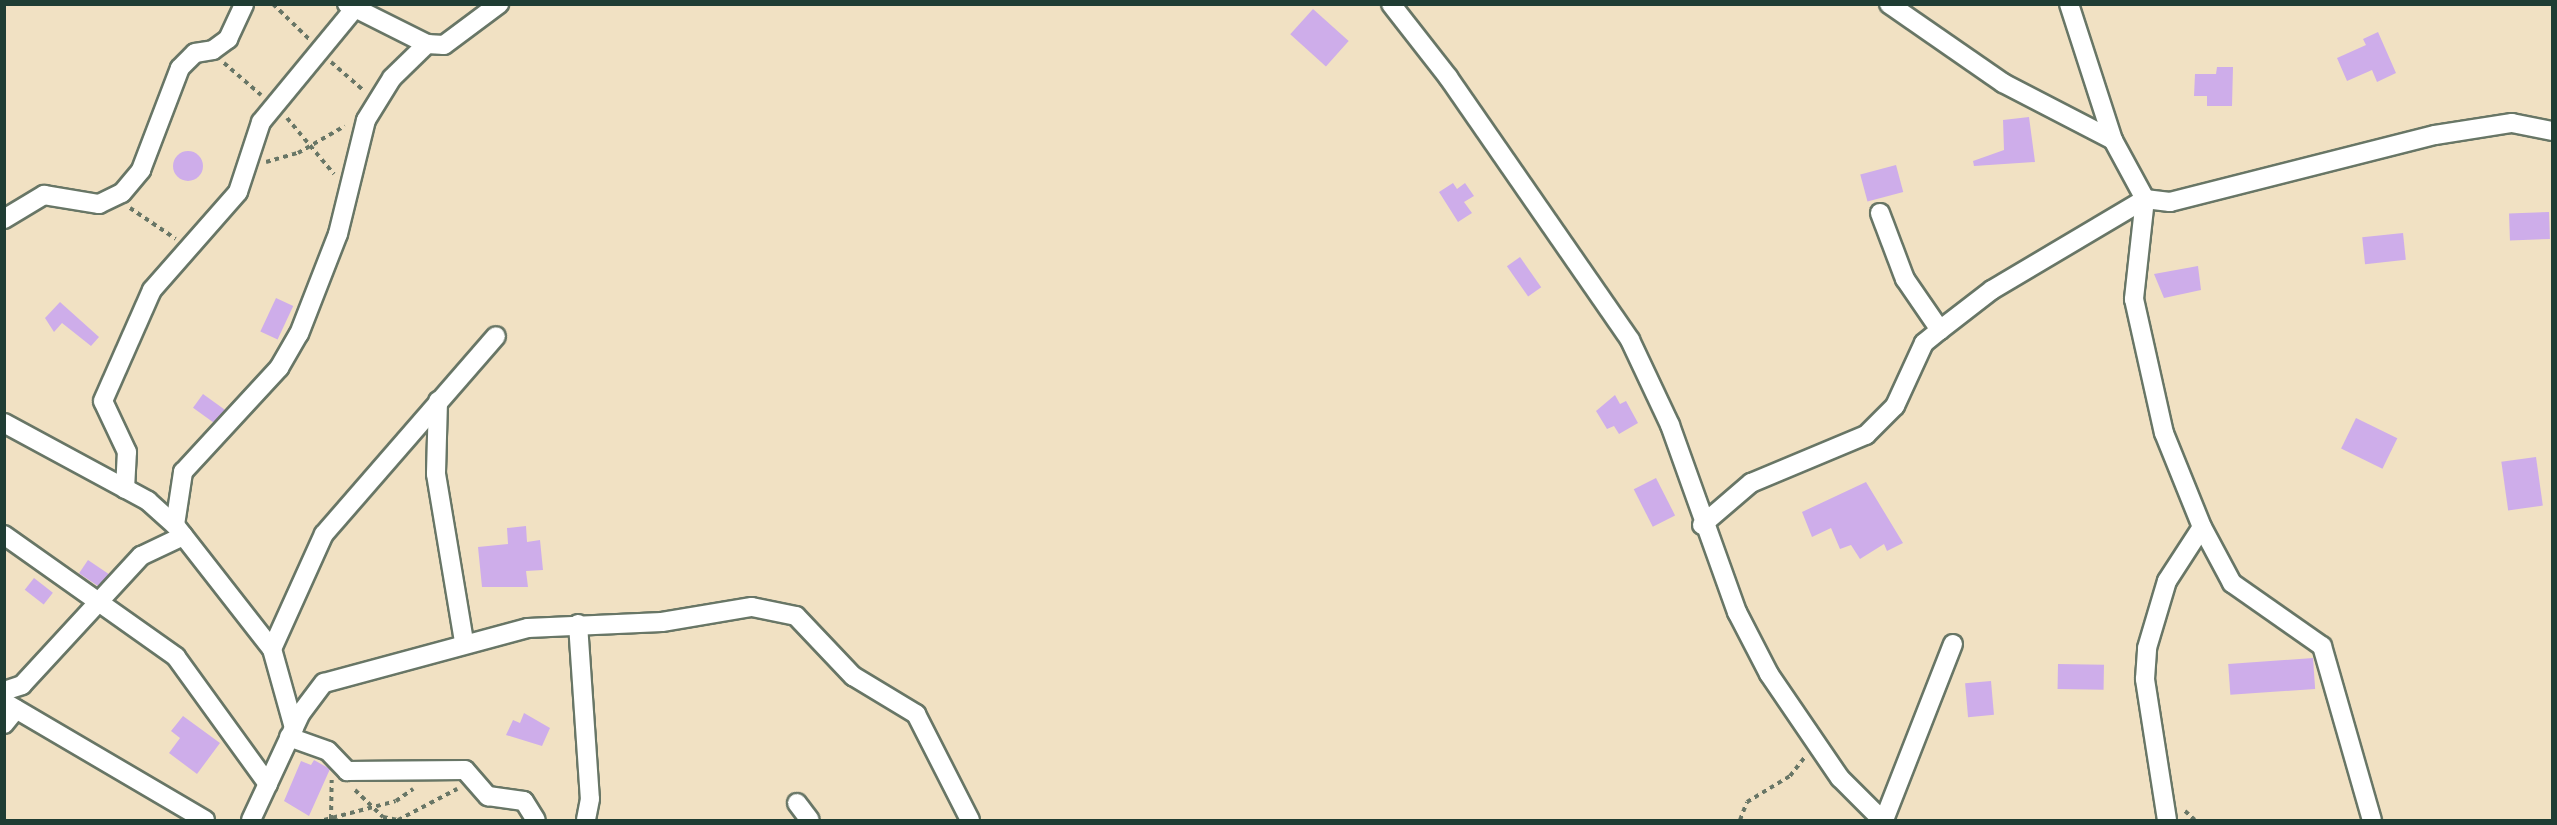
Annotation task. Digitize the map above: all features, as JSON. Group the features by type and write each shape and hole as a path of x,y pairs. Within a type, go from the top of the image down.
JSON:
{"street":[{"path":"8,208 44,195 94,204 113,197 141,170 180,68 195,53 209,50 228,39 244,4"},
{"path":"125,489 127,452 103,405 104,393 152,290 232,199 244,177 255,135 273,105 319,50 351,6 427,44 444,45 499,4"},
{"path":"1391,4 1448,77 1630,340 1670,425 1702,525 1769,674 1813,735 1840,778 1883,820 1953,644"},
{"path":"1889,4 2003,83 2113,140"},
{"path":"2069,4 2113,140 2145,199 2134,298 2162,423 2202,527 2232,583 2322,646 2372,820"},
{"path":"179,530 183,472 279,368 299,334 322,284 346,186 366,120 378,96 427,44"},
{"path":"1702,525 1751,483 1866,435 1895,406 1924,343 1992,290 2145,199 2170,202 2435,135 2512,123 2551,127"},
{"path":"1881,213 1905,279 1940,330"},
{"path":"272,649 324,534 496,336"},
{"path":"438,401 436,474 464,642"},
{"path":"4,423 125,489 179,530 272,649 291,733"},
{"path":"2167,820 2145,679 2147,648 2167,581 2202,527"},
{"path":"4,691 22,685 102,603 141,556 179,530"},
{"path":"4,534 176,657 268,783"},
{"path":"251,820 291,733 324,683 464,642 578,624 662,622 752,607 796,616 852,676 916,714 970,820"},
{"path":"578,624 590,799 586,820"},
{"path":"4,724 10,705 205,820"},
{"path":"291,733 328,751 337,765 347,771 459,768 474,778 493,798 524,801 536,820"},
{"path":"797,803 810,820"}],"path":[{"path":"273,4 346,79 378,96"},
{"path":"209,50 273,105 346,186"},
{"path":"244,177 366,120"},
{"path":"113,197 190,245"},
{"path":"1740,820 1754,795 1790,776 1813,735"},
{"path":"332,819 330,792 337,765"},
{"path":"324,820 403,799 435,769"},
{"path":"371,806 398,820 474,778"}],"building":[{"path":"1313,9 1349,41 1326,66 1290,34"},
{"path":"2378,32 2396,73 2377,82 2372,70 2347,81 2337,58 2366,45 2363,39"},
{"path":"2217,67 2233,67 2232,106 2207,106 2207,96 2194,96 2195,74 2216,74"},
{"path":"2029,117 2035,162 1974,166 1973,161 2004,150 2003,120"},
{"path":"188,151 199,155 203,166 199,177 188,181 177,177 173,166 177,155"},
{"path":"1896,165 1903,192 1868,202 1860,175"},
{"path":"1453,183 1457,189 1465,183 1474,196 1464,202 1472,213 1458,222 1439,192"},
{"path":"2549,212 2550,239 2510,240 2509,213"},
{"path":"2403,233 2406,260 2365,264 2362,237"},
{"path":"1520,257 1541,287 1528,296 1507,266"},
{"path":"2198,266 2201,290 2164,298 2154,274"},
{"path":"276,298 293,306 278,340 260,332"},
{"path":"60,302 99,337 91,346 62,323 54,332 45,318"},
{"path":"203,394 225,410 215,424 193,408"},
{"path":"1615,395 1620,404 1626,401 1638,423 1619,434 1614,426 1607,429 1596,411"},
{"path":"2356,418 2397,438 2382,469 2341,449"},
{"path":"2536,457 2543,506 2508,510 2501,462"},
{"path":"1656,478 1675,515 1653,527 1634,489"},
{"path":"1866,482 1903,543 1887,551 1884,544 1860,559 1851,545 1840,549 1831,528 1812,537 1802,512"},
{"path":"526,526 527,542 540,540 543,570 526,571 528,587 482,587 478,547 508,544 507,528"},
{"path":"88,560 109,574 100,587 79,573"},
{"path":"34,578 53,593 44,605 25,590"},
{"path":"2313,658 2315,689 2230,695 2228,664"},
{"path":"2058,664 2104,665 2104,690 2058,689"},
{"path":"1991,681 1994,715 1968,717 1965,683"},
{"path":"524,713 550,728 542,746 506,735 513,720 520,723"},
{"path":"183,716 220,743 197,774 169,753 180,738 171,731"},
{"path":"314,760 330,769 309,816 284,801 301,761 311,765"}]}
